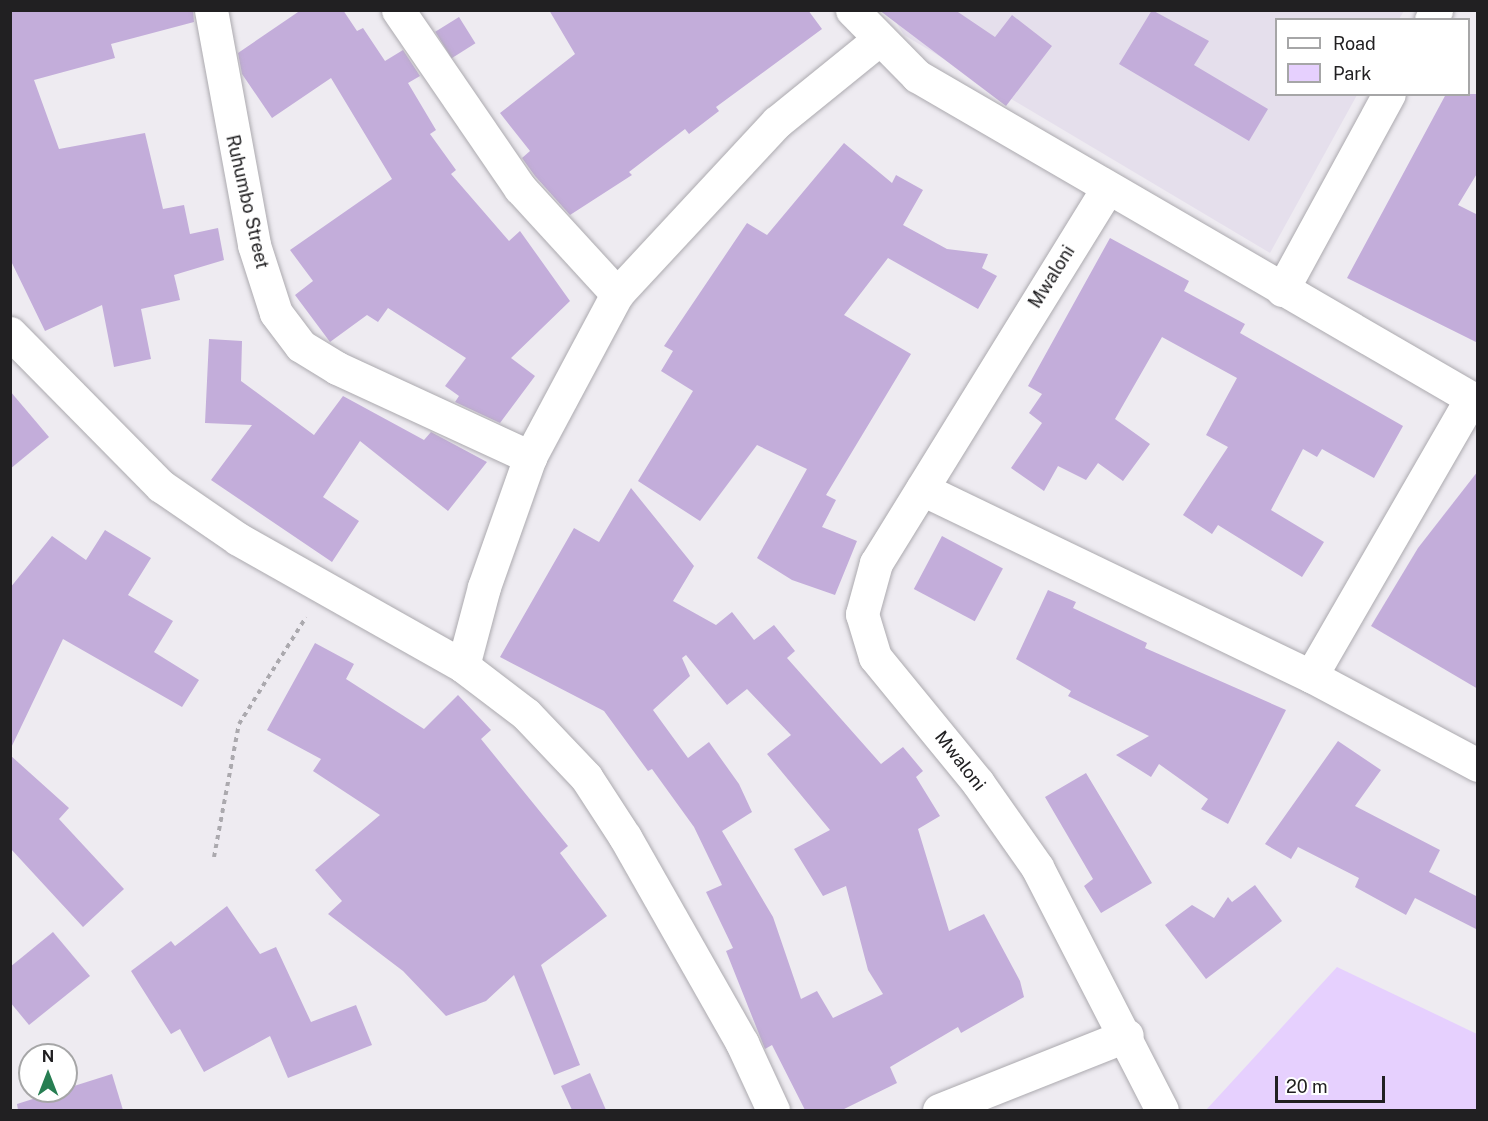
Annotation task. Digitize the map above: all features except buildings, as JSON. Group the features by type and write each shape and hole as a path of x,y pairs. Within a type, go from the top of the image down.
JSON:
{"street":[{"name":"Ruhumbo Street","path":"211,10 244,200 276,313 301,346 337,368 531,457"},
{"path":"398,10 520,188 617,294"},
{"path":"852,10 877,41 917,76 1107,189 1474,400 1311,676"},
{"path":"463,666 484,587 531,457 617,294 777,122 877,41"},
{"path":"1282,290 1388,96"},
{"name":"Mwaloni","path":"1107,189 922,489 864,593 865,635 875,657 978,783 1037,867 1127,1035 1161,1110"},
{"path":"10,333 161,486 238,539 463,666 526,714 586,777 670,912 773,1110"},
{"path":"922,489 1311,676 1478,765"},
{"path":"939,1110 1127,1035"}],"path":[{"path":"214,857 239,724 324,588"}],"shaded area":[{"path":"889,11 1404,11 1400,18 1275,18 1275,96 1356,96 1270,253 904,35"}],"green space":[{"path":"1337,967 1477,1034 1477,1110 1206,1110"}]}
